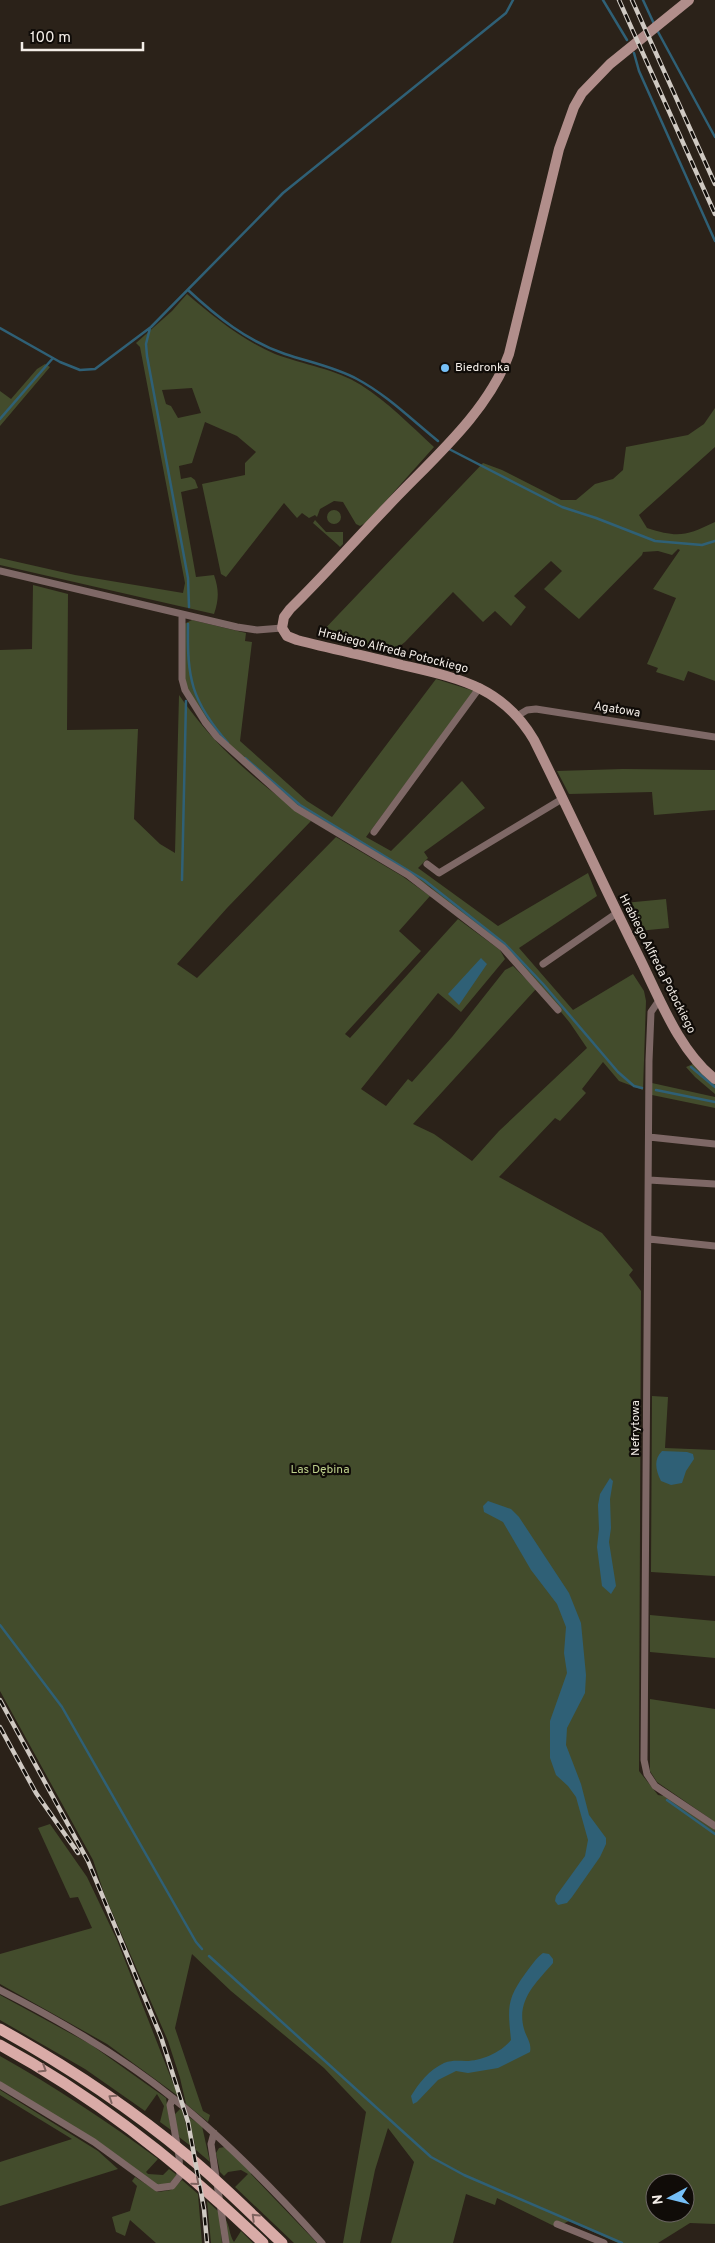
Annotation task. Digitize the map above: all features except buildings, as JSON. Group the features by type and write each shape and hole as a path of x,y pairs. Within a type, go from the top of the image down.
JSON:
{"main road":[{"path":"0,2029 62,2065 151,2126 228,2191 282,2243"},
{"path":"0,2045 38,2066 101,2106 162,2153 230,2211 263,2243"}],"street":[{"path":"0,571 257,630 282,628 284,617 290,609 483,404 502,375 516,332 560,149 574,107 582,93 610,64 689,0"},
{"path":"182,614 182,679 185,690 205,722 218,737 296,808 408,875 503,948 558,1010"},
{"name":"Hrabiego Alfreda Potockiego","path":"282,628 288,636 296,640 446,675 480,688 504,703 517,716 534,740 660,1000 688,1050 698,1063 715,1079"},
{"path":"374,832 480,688"},
{"name":"Agatowa","path":"517,716 527,710 536,709 715,737"},
{"path":"427,864 439,873 562,799"},
{"path":"543,964 617,913"},
{"name":"Nefrytowa","path":"660,1000 651,1012 644,1760 647,1774 655,1786 715,1826"},
{"path":"649,1137 715,1144"},
{"path":"649,1180 715,1184"},
{"path":"649,1239 715,1246"},
{"path":"0,1990 95,2042 173,2098 214,2133 286,2203 322,2243"},
{"path":"0,2085 94,2142 158,2188 172,2186 180,2176 179,2156 170,2105 173,2098"},
{"path":"214,2133 211,2144 226,2243"},
{"path":"557,2224 604,2243"}],"green space":[{"path":"187,294 207,311 251,342 275,354 341,375 361,385 390,407 434,447 367,522 360,526 356,524 343,502 334,501 320,509 317,517 315,515 309,518 302,513 297,518 284,503 226,577 221,574 202,484 245,475 245,463 256,452 237,436 205,422 192,463 179,466 181,479 191,477 195,480 198,488 181,492 196,577 214,575 216,580 218,594 214,614 0,565 0,558 75,575 183,593 185,583 140,347 136,343 172,311","holes":["192,388 201,413 178,418 171,406 166,404 162,390"]},
{"path":"45,364 50,367 0,426 0,391 11,399 37,369"},
{"path":"715,408 715,447 639,515 647,528 674,534 689,533 715,522 715,681 688,671 684,681 656,672 658,668 647,664 676,598 653,589 680,550 678,549 672,555 658,551 643,552 579,619 544,589 562,571 551,561 514,596 526,607 511,626 495,611 483,622 453,592 405,642 391,653 318,636 483,463 502,470 561,500 576,500 595,484 613,479 623,470 626,447 688,435 704,424"},
{"path":"334,510 339,512 341,517 339,522 334,524 329,522 327,517 329,512"},
{"path":"315,520 326,532 343,532 343,544 340,547 313,523"},
{"name":"Las Dębina","path":"33,585 68,594 67,730 138,729 134,819 160,844 175,853 179,695 208,733 239,764 311,821 227,908 177,964 197,978 336,837 402,876 430,896 399,931 421,951 345,1034 350,1038 458,919 500,950 505,959 461,1012 438,993 361,1089 386,1106 408,1079 412,1082 452,1037 505,970 513,966 536,989 413,1124 434,1134 472,1161 499,1131 587,1048 570,1023 529,973 430,887 291,801 228,744 201,713 190,696 185,681 184,624 192,620 246,633 245,641 252,642 240,741 307,801 332,817 436,679 474,691 366,837 391,851 462,781 485,808 424,852 428,858 418,868 498,926 588,873 597,896 519,948 573,1010 633,974 644,991 646,1001 643,1090 619,1081 603,1062 582,1089 586,1093 560,1121 555,1118 499,1177 602,1233 633,1270 629,1275 641,1291 639,1771 658,1795 664,1796 715,1830 715,2224 690,2223 658,2243 618,2243 569,2221 556,2227 497,2198 495,2205 466,2194 453,2243 391,2243 414,2162 388,2128 375,2170 360,2243 343,2243 366,2112 324,2068 231,1991 192,1954 175,2028 203,2111 210,2115 208,2122 186,2104 168,2041 105,1896 93,1860 0,1691 0,650 32,649"},
{"path":"623,769 715,770 715,810 654,815 652,792 569,794 557,771"},
{"path":"666,899 669,928 638,931 624,903"},
{"path":"693,1064 715,1084 715,1094 686,1067"},
{"path":"652,1083 715,1097 715,1108 652,1095"},
{"path":"652,1396 668,1397 665,1448 715,1450 715,1576 651,1572"},
{"path":"650,1615 715,1621 715,1658 650,1652"},
{"path":"650,1699 715,1709 715,1822 657,1782 650,1771"},
{"path":"50,1824 87,1877 117,1940 178,2096 107,2044 0,1984 0,1954 92,1928 78,1897 70,1898 38,1828"},
{"path":"0,1995 90,2044 166,2098 171,2130 160,2122 164,2106 157,2094 145,2111 85,2069 0,2020"},
{"path":"0,2056 120,2131 158,2159 146,2172 148,2174 163,2175 169,2169 177,2175 168,2185 161,2186 153,2183 0,2083"},
{"path":"0,2090 98,2151 118,2169 0,2206 0,2162 72,2139 0,2095"},
{"path":"180,2109 182,2110 192,2147 179,2137 174,2115"},
{"path":"189,2117 202,2126 210,2162 196,2150"},
{"path":"225,2147 251,2171 251,2174 317,2243 294,2243 235,2187 248,2174 241,2170 228,2172 224,2176 220,2172 216,2153 219,2148"},
{"path":"135,2177 158,2192 171,2190 182,2180 198,2194 202,2243 156,2243 130,2220 125,2236 116,2232 112,2217 130,2211 137,2186 132,2181"},
{"path":"207,2201 219,2212 222,2243 211,2243"},
{"path":"225,2219 234,2242 241,2231 253,2243 229,2243"}],"water":[{"path":"481,958 487,964 459,1005 448,994"},
{"path":"662,1451 693,1454 694,1459 686,1471 682,1483 671,1485 661,1481 656,1462"},
{"path":"610,1478 613,1481 610,1499 611,1528 609,1542 616,1586 611,1594 602,1586 597,1547 600,1494"},
{"path":"488,1501 511,1509 519,1517 569,1593 581,1623 586,1675 585,1693 567,1728 566,1745 581,1784 589,1815 606,1838 606,1844 600,1857 572,1897 567,1903 558,1905 555,1901 556,1896 585,1856 588,1840 576,1797 556,1775 550,1758 550,1721 567,1673 564,1653 566,1627 557,1604 531,1570 503,1522 484,1512 483,1506"},
{"path":"543,1953 549,1954 553,1959 553,1963 534,1985 525,2001 523,2009 522,2019 530,2043 530,2052 498,2068 468,2073 456,2071 438,2080 413,2104 411,2096 414,2091 434,2069 450,2061 472,2061 484,2058 497,2052 511,2040 509,2012 511,1998 525,1974"}],"waterway":[{"path":"0,328 60,362 80,370 95,369 151,327 283,193 506,13 513,0"},
{"path":"603,0 627,40"},
{"path":"643,0 655,26"},
{"path":"657,30 715,137"},
{"path":"634,53 639,71 715,241"},
{"path":"188,290 221,319 271,349 340,371 368,385 438,441"},
{"path":"150,328 146,344 147,356 188,578 189,607"},
{"path":"0,419 53,358"},
{"path":"449,449 562,507 655,541 702,545 715,541"},
{"path":"188,624 190,674 194,688 206,714 228,743"},
{"path":"182,880 186,701"},
{"path":"245,758 300,805 424,880 505,944 543,984 618,1072 634,1086 642,1088"},
{"path":"691,1067 715,1087"},
{"path":"656,1090 715,1102"},
{"path":"0,1625 62,1707 196,1942 202,1949"},
{"path":"667,1800 715,1834"},
{"path":"209,1956 431,2157 464,2175 622,2243"}],"railway":[{"path":"619,0 715,214"},
{"path":"632,0 715,184"},
{"path":"0,1700 88,1861 161,2037 188,2122 204,2209 207,2243"},
{"path":"0,1727 36,1793 78,1853"}],"place":[{"name":"Biedronka","path":"445,368"}]}
